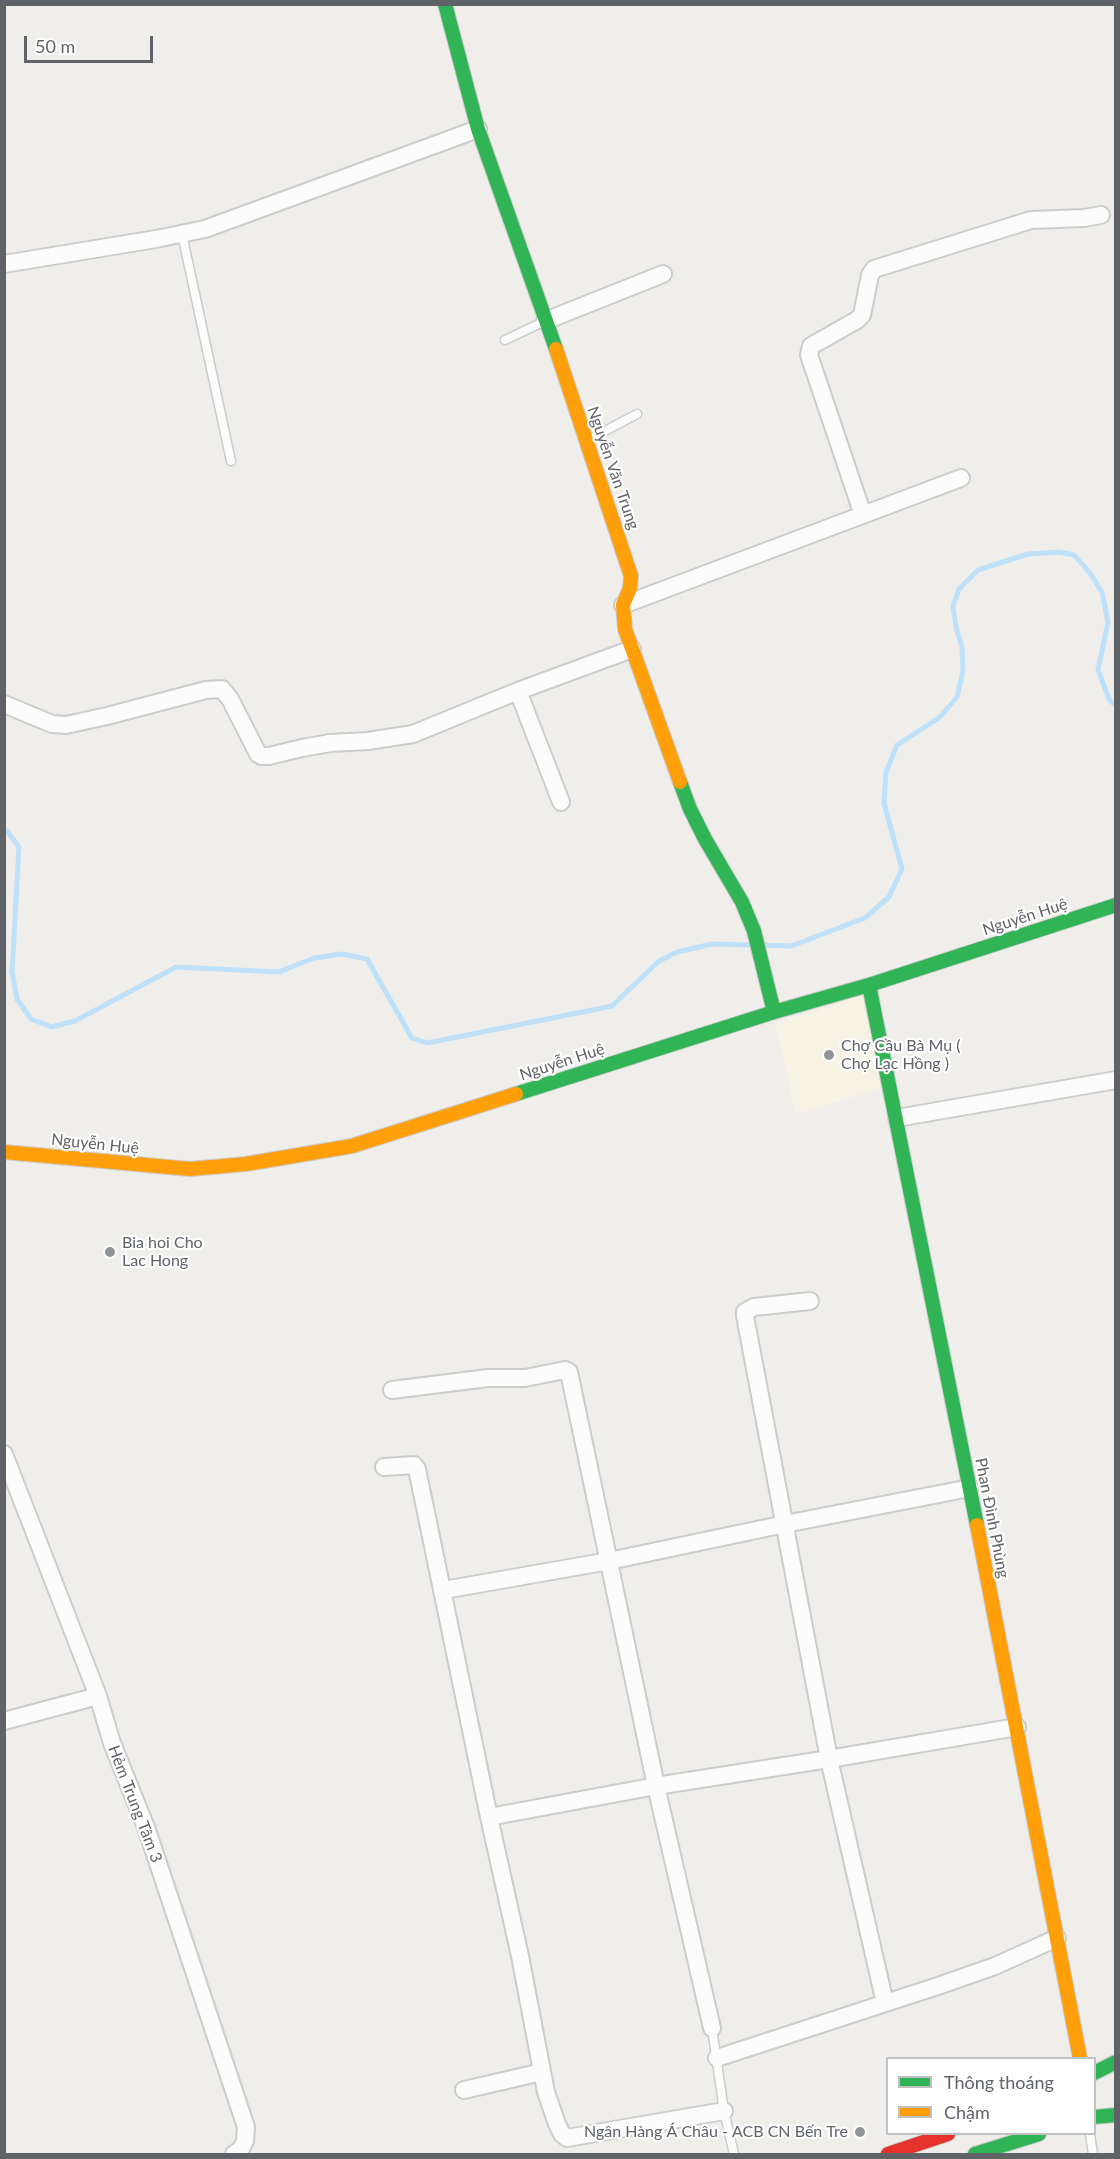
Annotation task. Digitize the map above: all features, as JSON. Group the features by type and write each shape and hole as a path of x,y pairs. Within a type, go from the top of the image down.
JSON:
{"street":[{"name":"Nguyễn Văn Trung","path":"445,4 478,129 546,321 631,576 630,588 623,606 624,629 690,809 742,902 754,931 774,1012"},
{"path":"4,264 206,229 478,129"},
{"path":"863,515 808,355 811,346 862,315 870,275 874,269 1031,220 1101,215"},
{"path":"546,321 663,274"},
{"path":"623,606 961,478"},
{"path":"4,704 52,724 66,725 206,690 222,689 230,699 258,754 269,756 330,743 368,741 413,734 518,691 632,649"},
{"path":"518,691 561,802"},
{"name":"Nguyễn Huệ","path":"4,1152 190,1169 246,1164 352,1146 774,1012 869,985 1116,905"},
{"name":"Phan Đình Phùng","path":"869,985 1017,1727 1080,2057"},
{"path":"897,1118 1116,1080"},
{"path":"810,1301 754,1307 745,1312 745,1316 829,1759 885,2003"},
{"path":"392,1390 488,1378 525,1378 569,1371 656,1786 712,2028"},
{"name":"Hẻm Trung Tâm 3","path":"4,1454 98,1696 112,1743 147,1830 246,2127 245,2140 241,2149 234,2154"},
{"path":"384,1467 414,1465 417,1469 520,1956 546,2092 562,2134 567,2138 724,2111"},
{"path":"444,1590 609,1561 970,1488"},
{"path":"4,1721 98,1696"},
{"path":"489,1817 656,1786 1017,1727"},
{"path":"717,2058 995,1965 1057,1938"},
{"path":"1096,2072 1116,2062"},
{"path":"464,2090 542,2072"},
{"path":"1096,2117 1116,2115"},
{"path":"888,2154 942,2135"},
{"path":"975,2154 1033,2135"}],"lane":[{"path":"182,234 231,461"},
{"path":"505,340 546,321"},
{"path":"586,442 637,414"},
{"path":"712,2028 724,2111 734,2154"},
{"path":"1090,2135 1094,2154"}],"shaded area":[{"name":"Chợ Cầu Bà Mụ ( Chợ Lạc Hồng )","path":"863,995 883,1088 796,1114 775,1023"}],"waterway":[{"path":"762,945 791,946 865,918 889,897 902,869 884,803 886,772 897,745 940,717 957,697 963,671 962,647 953,606 959,589 978,570 1028,554 1059,552 1074,555 1090,573 1102,592 1108,622 1098,670 1110,701 1116,705"},
{"path":"4,831 7,831 19,847 12,972 17,999 31,1019 52,1027 75,1021 176,967 279,972 314,958 342,954 367,959 412,1038 427,1043 612,1006 659,961 677,952 712,944 750,945"}],"traffic: fast":[{"path":"445,4 478,129 556,349"},
{"path":"680,782 690,809 742,902 754,931 774,1012"},
{"path":"516,1094 774,1012 869,985 1116,905"},
{"path":"869,985 977,1525"},
{"path":"1096,2072 1116,2062"},
{"path":"1096,2117 1116,2115"},
{"path":"975,2154 1036,2135"}],"traffic: slow":[{"path":"556,349 631,576 630,588 623,605 625,629 680,782"},
{"path":"4,1152 190,1169 246,1164 352,1146 516,1094"},
{"path":"977,1525 1080,2057"}],"traffic: jam":[{"path":"888,2154 945,2135"}],"place":[{"name":"Chợ Cầu Bà Mụ ( Chợ Lạc Hồng )","path":"829,1055"},
{"name":"Bia hoi Cho Lac Hong","path":"110,1252"},
{"name":"Ngân Hàng Á Châu - ACB CN Bến Tre","path":"860,2132"}]}
